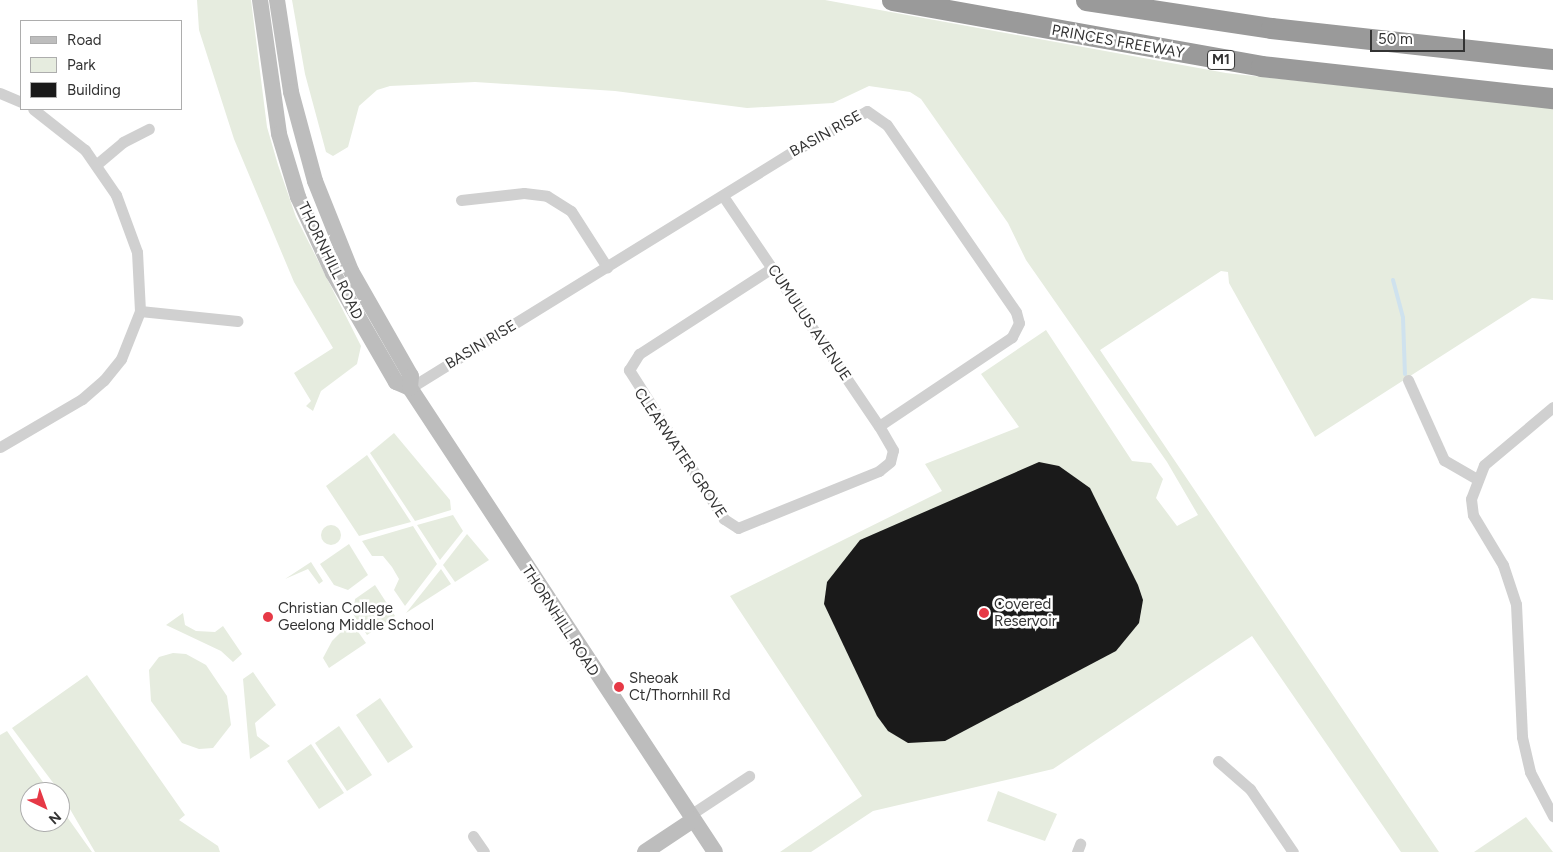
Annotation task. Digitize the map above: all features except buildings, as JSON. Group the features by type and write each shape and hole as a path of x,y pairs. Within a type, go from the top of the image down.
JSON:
{"highway":[{"name":"PRINCES FREEWAY","path":"892,0 1261,66 1553,98"},
{"path":"1086,0 1271,28 1553,59"}],"street":[{"name":"THORNHILL ROAD","path":"260,0 271,100 298,197 367,336 396,382 410,388"},
{"name":"THORNHILL ROAD","path":"277,0 291,92 315,181 351,271 410,376 410,388 715,852"},
{"path":"0,93 20,102"},
{"path":"0,447 76,403 104,380 121,359 140,311 137,252 128,222 97,164 65,130 35,110"},
{"name":"BASIN RISE","path":"410,388 859,112 874,113 887,124 1016,312 1019,323 1012,337 879,426"},
{"path":"97,164 123,142 149,129"},
{"path":"461,200 524,193 547,196 571,211 607,268"},
{"name":"CUMULUS AVENUE","path":"723,196 879,426 893,450"},
{"name":"CLEARWATER GROVE","path":"772,268 640,354 628,370 630,379 724,519 738,528 879,471 890,462 893,450"},
{"path":"140,311 237,321"},
{"path":"1408,380 1444,460 1475,478"},
{"path":"1553,407 1492,457 1475,478 1473,515 1503,565 1516,604 1520,634 1519,719 1525,754 1536,788 1553,816"},
{"path":"1218,761 1250,789 1293,852"},
{"path":"645,852 749,776"},
{"path":"473,836 484,852"}],"green space":[{"path":"197,0 251,0 267,127 278,165 296,217 361,346 357,364 321,391 313,411 306,406 311,401 294,373 333,348 294,282 234,139 199,30"},
{"path":"292,0 825,0 1226,73 1553,108 1553,300 1532,298 1315,437 1229,283 1228,272 1221,271 1100,350 1439,852 1401,852 1252,636 1053,769 873,811 811,852 780,852 862,796 730,596 942,491 925,464 1019,427 981,374 1046,330 1132,461 1151,463 1163,479 1156,498 1177,526 1198,515 1167,462 1026,260 1008,223 921,99 910,92 869,86 833,103 747,108 615,91 475,82 390,86 377,90 359,106 348,147 333,156 326,152 305,74"},
{"path":"394,433 450,500 451,510 415,521 370,453"},
{"path":"367,455 411,522 359,536 326,486"},
{"path":"453,515 463,531 440,560 417,525"},
{"path":"331,525 338,528 341,535 338,542 331,545 324,542 321,535 324,528"},
{"path":"413,526 437,564 405,606 394,590 399,579 392,567 383,556 372,556 362,541"},
{"path":"467,534 489,560 455,582 443,565"},
{"path":"349,544 368,575 348,590 334,585 320,564"},
{"path":"311,562 323,581 319,584 308,569 285,579"},
{"path":"441,569 451,584 406,613"},
{"path":"375,585 395,616 367,635 353,614 355,599"},
{"path":"183,613 185,625 196,631 215,632 223,626 242,654 233,662 221,651 166,625"},
{"path":"354,626 366,643 329,668 323,658 332,641 346,627"},
{"path":"173,653 186,654 206,665 227,696 231,725 213,748 199,749 182,743 151,701 149,670 159,657"},
{"path":"253,672 276,705 255,723 257,736 270,746 250,759 243,679"},
{"path":"87,675 185,815 179,820 218,846 220,852 95,852 70,809 70,782 52,782 12,728"},
{"path":"380,698 413,747 388,763 356,715"},
{"path":"339,726 372,775 347,791 315,743"},
{"path":"7,731 43,782 20,782 20,832 70,832 70,821 92,852 0,852 0,735"},
{"path":"311,744 344,793 319,809 287,761"},
{"path":"998,791 1057,814 1045,841 987,821"},
{"path":"1526,817 1553,852 1474,852"}],"waterway":[{"path":"1393,280 1403,318 1405,374"}],"place":[{"name":"Covered Reservoir","path":"984,613"},
{"name":"Christian College Geelong Middle School","path":"268,617"},
{"name":"Sheoak Ct/Thornhill Rd","path":"619,687"}]}
